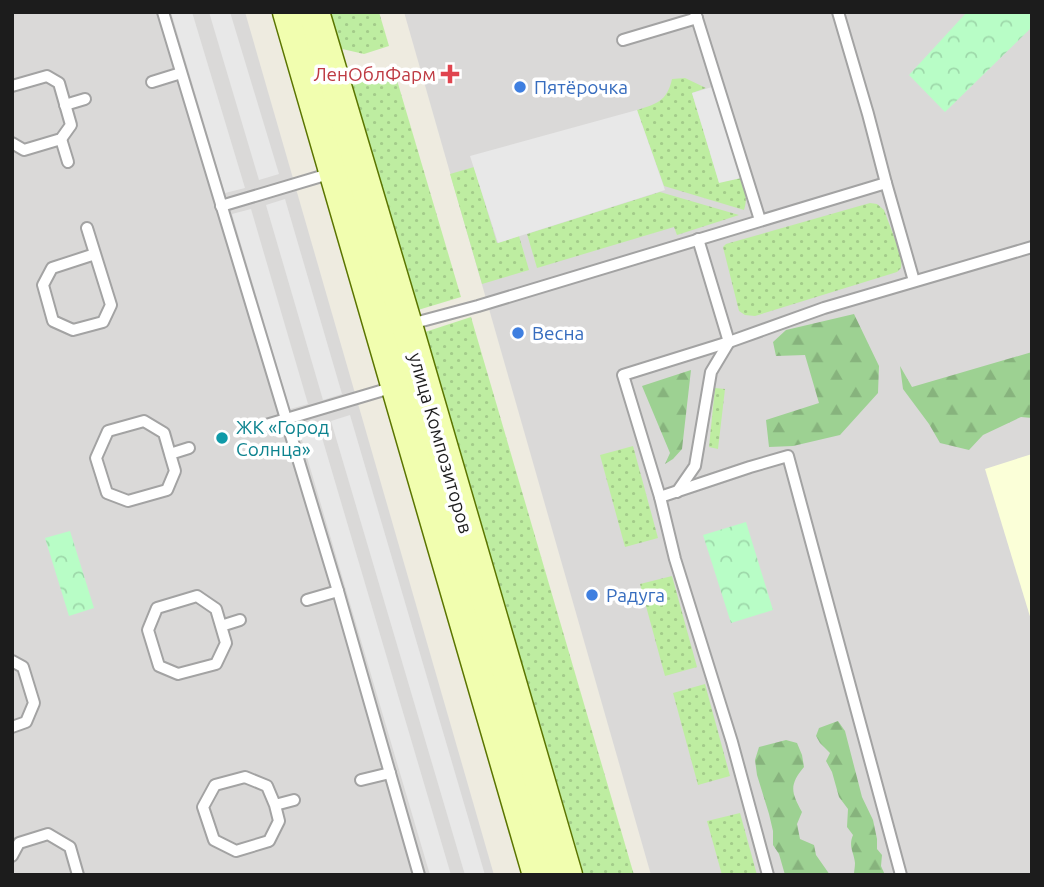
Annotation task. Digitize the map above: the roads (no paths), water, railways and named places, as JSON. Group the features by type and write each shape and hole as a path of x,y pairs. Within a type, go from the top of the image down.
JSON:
{"street":[{"name":"улица Композиторов","path":"288,12 334,172 393,328"},
{"name":"улица Композиторов","path":"314,12 393,328 538,875"},
{"name":"улица Композиторов","path":"409,383 567,875"}],"lane":[{"path":"163,12 338,592 419,875"},
{"path":"838,12 915,281"},
{"path":"623,40 696,15 760,220"},
{"path":"152,82 181,73"},
{"path":"12,86 47,76 59,83 71,125 61,139 24,150 12,143"},
{"path":"65,105 85,99"},
{"path":"61,139 68,162"},
{"path":"221,206 334,172"},
{"path":"393,328 478,306 886,183"},
{"path":"87,228 111,305 103,322 73,330 54,321 43,285 52,268 95,254"},
{"path":"677,492 695,466 711,372 729,342 698,239"},
{"path":"768,875 732,742 675,559 660,497 623,375 729,342 824,308 1032,247"},
{"path":"256,428 409,383"},
{"path":"144,421 164,433 170,454 175,471 167,489 128,501 107,493 96,458 108,431 144,421"},
{"path":"170,454 189,448"},
{"path":"660,497 788,456 901,875"},
{"path":"307,600 338,592"},
{"path":"197,596 216,609 221,626 226,643 216,664 178,674 159,666 148,630 157,608 197,596"},
{"path":"221,626 240,620"},
{"path":"12,661 23,667 34,703 26,722 12,727"},
{"path":"361,780 390,772"},
{"path":"245,777 267,786 275,806 279,821 270,841 236,851 214,840 203,807 215,785 245,777"},
{"path":"275,806 294,800"},
{"path":"12,856 19,843 48,834 70,847 78,875"}],"place":[{"name":"ЛенОблФарм","path":"450,74"},
{"name":"Пятёрочка","path":"520,87"},
{"name":"Весна","path":"518,333"},
{"name":"ЖК «Город Солнца»","path":"222,438"},
{"name":"Радуга","path":"592,595"}]}
